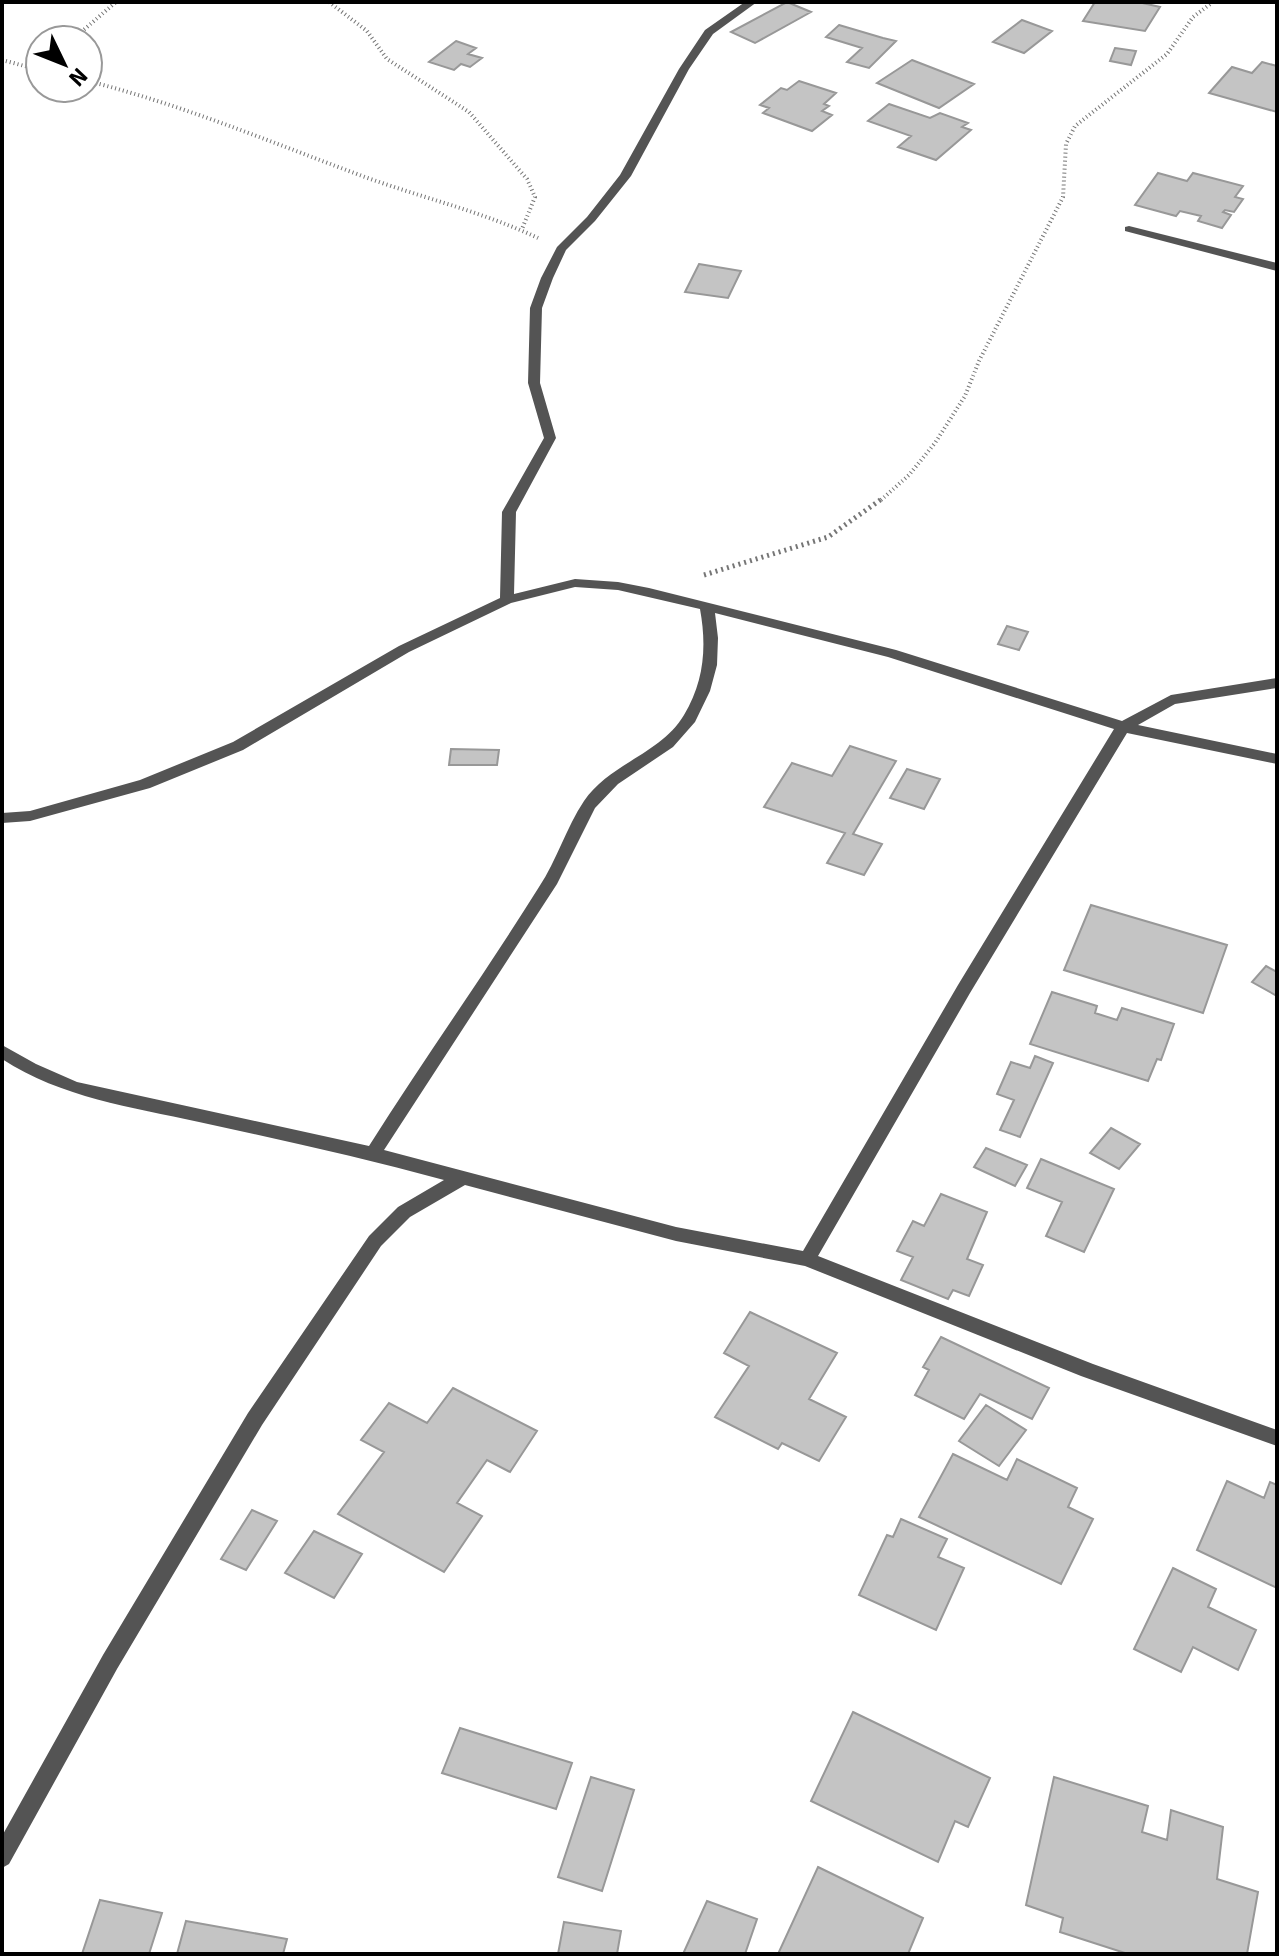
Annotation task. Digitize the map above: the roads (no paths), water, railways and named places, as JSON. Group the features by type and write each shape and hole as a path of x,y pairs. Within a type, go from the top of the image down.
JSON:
{"street":[{"path":"507,600 509,512 550,438 534,383 536,308 561,249 591,219 625,176 684,69 709,32 752,2"},
{"path":"1129,229 1277,267"},
{"path":"2,818 30,816 145,784 238,746 404,649 507,600 575,583 649,592 891,653 1123,727 1277,759"},
{"path":"373,1154 555,876 591,803 609,783 658,752 688,722 706,686 714,642 707,608"},
{"path":"807,1259 1007,916 1123,727 1171,700 1277,683"},
{"path":"2,1051 30,1069 74,1088 373,1154 676,1234 807,1259 1087,1370 1277,1438"},
{"path":"2,1857 110,1662 247,1432 375,1241 393,1219 417,1201 462,1179"}]}
